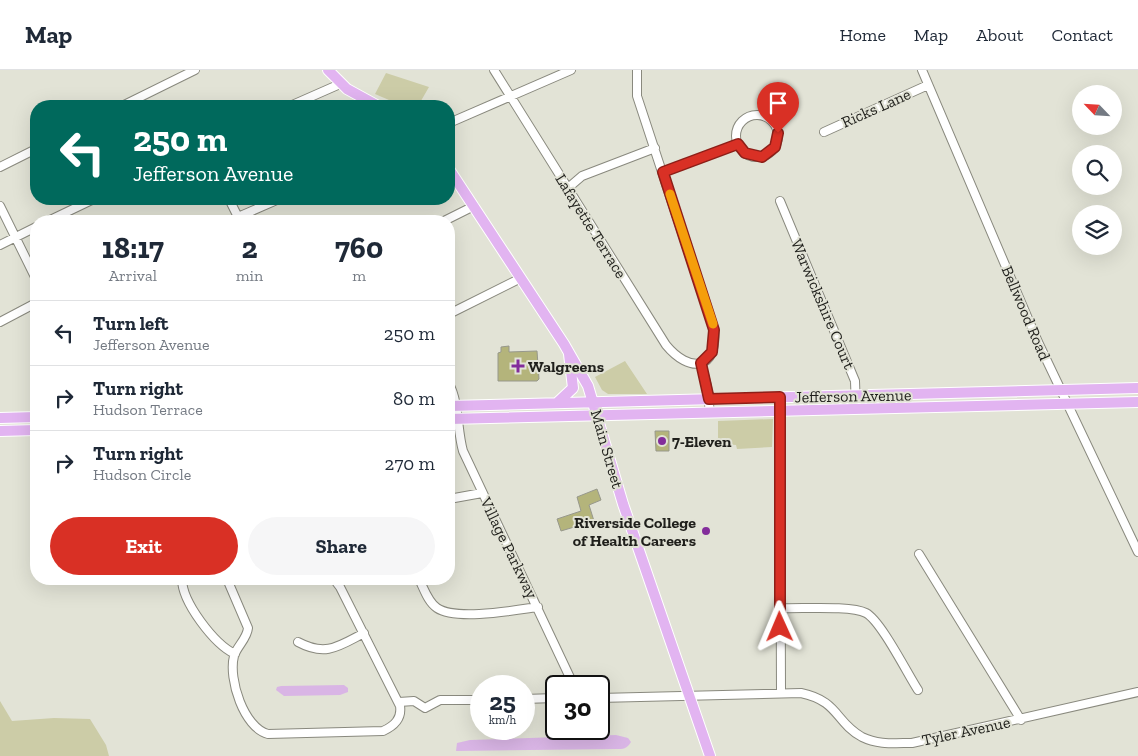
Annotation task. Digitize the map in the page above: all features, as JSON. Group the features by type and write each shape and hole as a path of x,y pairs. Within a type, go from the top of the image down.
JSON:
{"main road":[{"path":"328,70 340,84 368,100"},
{"name":"Main Street","path":"455,178 568,351 588,386 623,504 710,756"},
{"path":"557,403 573,388 568,351"},
{"name":"Jefferson Avenue","path":"455,404 1138,388"},
{"name":"Jefferson Avenue","path":"455,419 1138,402"},
{"path":"0,418 30,417"},
{"path":"0,431 30,430"}],"street":[{"path":"134,100 195,70"},
{"name":"Lafayette Terrace","path":"494,70 666,345 680,360 691,364 701,363"},
{"path":"455,120 571,70"},
{"path":"636,70 638,96 714,330 712,352 701,363 710,413"},
{"name":"Bellwood Road","path":"922,70 1060,390 1138,552"},
{"path":"304,100 340,84"},
{"name":"Ricks Lane","path":"824,132 928,85"},
{"path":"750,116 764,117 776,128 777,142 767,155 751,156 745,153 738,144 738,128 750,116"},
{"path":"663,172 738,144"},
{"path":"568,188 582,176 655,148"},
{"path":"0,167 30,152"},
{"name":"Warwickshire Court","path":"780,201 855,381 856,409"},
{"path":"61,215 81,205"},
{"path":"247,215 267,205"},
{"path":"0,206 30,266"},
{"path":"455,216 474,206"},
{"path":"0,245 30,230"},
{"path":"455,311 521,278"},
{"path":"0,322 30,307"},
{"path":"780,397 781,692"},
{"name":"Village Parkway","path":"455,428 463,451 482,493 569,675"},
{"path":"455,498 482,493"},
{"path":"919,554 1021,720"},
{"path":"183,585 186,597 206,628 217,642 235,654"},
{"path":"230,585 248,628 246,636 235,654 234,688 253,726 262,732 383,731 394,725 398,719 401,711 399,702 338,585"},
{"path":"422,585 434,605 445,612 498,612 538,607"},
{"path":"780,608 852,609 867,613 878,625 918,690"},
{"path":"298,642 309,648 326,650 364,633"},
{"name":"Tyler Avenue","path":"610,698 801,693 825,700 858,734 873,741 886,744 912,743 1021,720 1138,692"},
{"path":"399,702 414,701 425,708 440,700 470,700"}],"green space":[{"path":"386,73 429,87 421,100 389,100 375,94"},
{"path":"625,361 647,394 608,394 602,390 595,377"},
{"path":"773,419 772,447 737,449 736,445 724,444 718,448 718,421"},
{"path":"0,701 12,721 54,718 90,719 106,745 109,756 0,756"}],"shaded area":[{"path":"344,685 348,688 348,692 340,695 284,696 276,690 277,687 281,686"},
{"path":"610,735 628,738 631,742 621,749 456,751 457,743 470,740 535,740 535,738 545,737 545,740 610,740"}],"building":[{"name":"Walgreens","path":"509,346 509,352 537,351 539,379 537,381 498,381 498,353 501,352 501,347"},
{"name":"7-Eleven","path":"655,431 669,431 669,451 656,451"},
{"path":"597,489 601,500 589,505 594,521 561,531 557,519 581,511 577,497"}],"slow traffic":[{"path":"670,194 713,324"}],"place":[{"name":"Walgreens","path":"518,366"},
{"name":"7-Eleven","path":"662,441"},
{"name":"Riverside College of Health Careers","path":"706,531"}],"route":[{"path":"778,133 778,138 772,152 762,157 751,156 745,153 738,144 663,172 714,330 714,347 709,357 701,363 709,399 780,397 782,459 780,627"}]}
